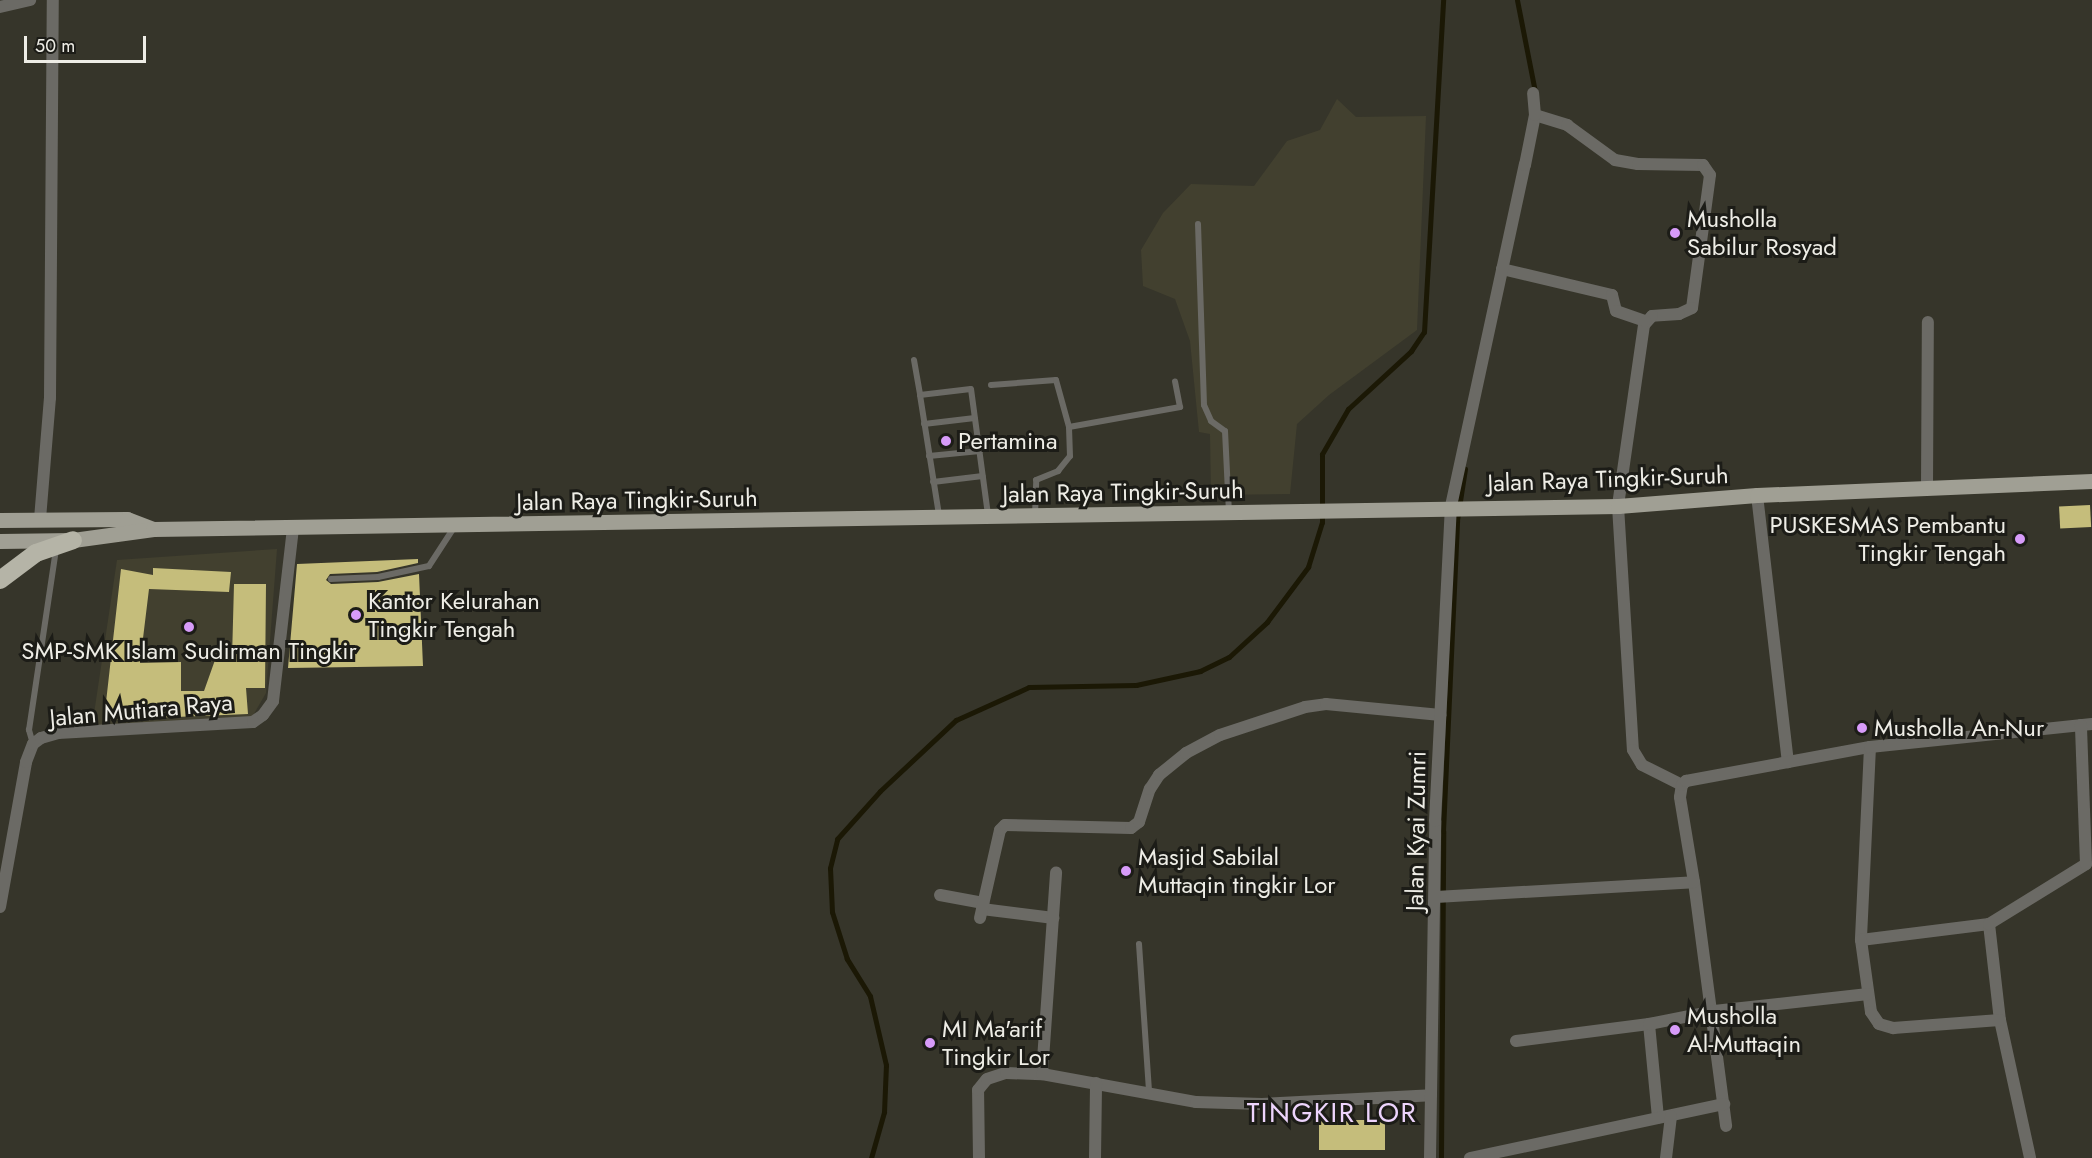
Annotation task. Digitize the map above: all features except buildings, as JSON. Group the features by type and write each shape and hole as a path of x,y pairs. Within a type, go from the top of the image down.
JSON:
{"highway":[{"path":"0,580 21,562 65,543"}],"main road":[{"name":"Jalan Raya Tingkir-Suruh","path":"0,541 65,543 153,530 1229,513 1453,506 1618,506 1757,495 2092,481"},
{"name":"Jalan Raya Tingkir-Suruh","path":"0,520 127,519 153,530"}],"street":[{"path":"0,7 30,0"},
{"path":"40,519 50,398 53,0"},
{"name":"Jalan Kyai Zumri","path":"1431,1157 1440,715 1453,506 1502,269 1538,115 1533,93"},
{"path":"1502,269 1612,295 1616,311 1645,321 1655,315 1679,314 1692,308 1708,169 1703,165 1623,162 1567,125 1538,115"},
{"path":"1645,321 1618,506 1633,750 1642,765 1682,785"},
{"path":"1927,487 1928,322"},
{"path":"1757,495 1788,762"},
{"name":"Jalan Mutiara Raya","path":"0,907 26,762 33,744 58,733 253,722 263,715 273,701 293,528"},
{"path":"982,910 1004,826 1019,823 1107,829 1137,826 1159,775 1186,753 1220,735 1286,711 1326,704 1440,715"},
{"path":"1682,785 1689,780 1870,747 2087,725 2086,864 1989,924 1861,940"},
{"path":"1870,747 1861,940 1872,1016 1884,1027 2000,1020"},
{"path":"1682,785 1714,1011 1726,1126"},
{"path":"1042,1074 1056,872"},
{"path":"1437,897 1694,882"},
{"path":"940,895 982,910 1053,918"},
{"path":"1989,924 2000,1020 2030,1158"},
{"path":"1516,1041 1649,1024 1714,1011 1868,994"},
{"path":"1649,1024 1665,1117 1666,1158"},
{"path":"979,1158 980,1085 1006,1073 1042,1074 1149,1091 1196,1102 1263,1104 1431,1095"},
{"path":"1095,1158 1096,1083"},
{"path":"1470,1158 1724,1104"}],"lane":[{"path":"1198,224 1204,405 1211,421 1225,431 1229,513"},
{"path":"914,360 939,518"},
{"path":"991,385 1056,381 1068,427 1070,456 1058,471 1036,480 1035,516"},
{"path":"1068,427 1180,407 1175,381"},
{"path":"920,395 971,389 988,517"},
{"path":"924,424 975,418"},
{"path":"929,456 980,451"},
{"path":"933,482 983,476"},
{"path":"331,579 378,577 429,566 455,525"},
{"path":"33,744 29,730 65,543"},
{"path":"1139,944 1149,1091"}],"shaded area":[{"path":"1337,99 1356,117 1426,116 1417,330 1329,395 1297,424 1290,494 1211,495 1210,434 1199,432 1190,341 1175,299 1143,286 1141,250 1163,213 1191,184 1254,186 1287,141 1320,130"},
{"name":"SMP-SMK Islam Sudirman Tingkir","path":"277,549 266,693 251,719 92,727 117,560"}],"waterway":[{"path":"871,1158 884,1112 886,1065 870,996 847,959 832,912 830,868 837,839 880,791 956,720 1029,687 1136,685 1200,671 1229,657 1267,622 1308,567 1322,522 1322,454 1348,409 1411,351 1424,332 1443,0"},
{"path":"1517,0 1535,92"},
{"path":"1441,1158 1443,831 1457,520 1465,469"}],"place":[{"name":"Musholla Sabilur Rosyad","path":"1675,233"},
{"name":"Pertamina","path":"946,441"},
{"name":"PUSKESMAS Pembantu Tingkir Tengah","path":"2020,539"},
{"name":"Kantor Kelurahan Tingkir Tengah","path":"356,615"},
{"name":"SMP-SMK Islam Sudirman Tingkir","path":"189,627"},
{"name":"Musholla An-Nur","path":"1862,728"},
{"name":"Masjid Sabilal Muttaqin tingkir Lor","path":"1126,871"},
{"name":"Musholla Al-Muttaqin","path":"1675,1030"},
{"name":"MI Ma'arif Tingkir Lor","path":"930,1043"}],"district":[{"name":"TINGKIR LOR","path":"1332,1113"}]}
